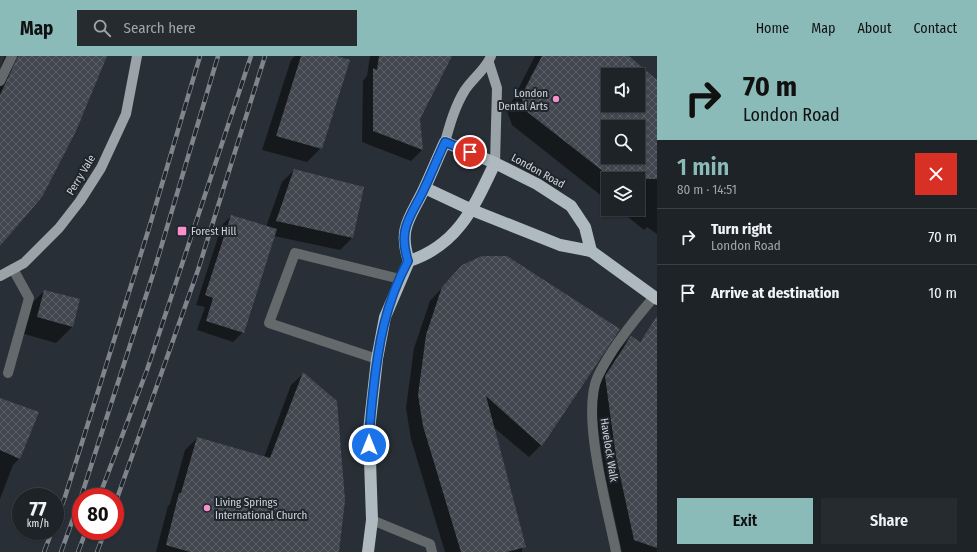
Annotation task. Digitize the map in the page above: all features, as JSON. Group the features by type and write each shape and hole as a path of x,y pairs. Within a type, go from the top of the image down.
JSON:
{"highway":[{"name":"London Road","path":"445,142 495,163 553,194 571,206 585,227 591,251"},
{"path":"368,552 372,520 369,430 376,359 385,317 408,261 403,246 407,222 425,188 445,142"},
{"path":"408,261 424,256 440,245 458,229 472,210 495,163"},
{"path":"425,188 472,210 560,245 591,251 656,298"}],"main road":[{"name":"Perry Vale","path":"0,276 24,263 59,228 80,201 101,168 126,114 137,56"},
{"path":"445,142 461,97 472,81 490,60"},
{"path":"490,60 497,88 495,163"}],"street":[{"path":"0,81 12,56"},
{"path":"376,359 269,323 295,253 400,279"},
{"path":"8,373 29,298 13,269"},
{"name":"Havelock Walk","path":"616,552 592,432 591,403 597,377 634,320 656,298"},
{"path":"372,520 430,544 432,552"}],"building":[{"path":"18,56 107,56 76,131 42,197 0,246 0,95"},
{"path":"301,56 337,56 350,60 322,149 276,136"},
{"path":"379,56 452,56 420,119 423,150 373,131 373,68 377,70"},
{"path":"542,56 629,56 643,68 601,68 601,112 645,112 645,70 657,80 657,179 645,179 645,172 604,172 526,111 521,96"},
{"path":"294,169 364,187 353,238 276,221"},
{"name":"Forest Hill","path":"231,215 277,229 244,333 206,321 213,298 205,295"},
{"path":"482,256 507,256 620,329 542,446 486,396 526,547 507,552 461,552 423,426 418,395 426,335 442,287 462,265"},
{"path":"44,290 80,299 73,327 37,317"},
{"path":"657,316 657,548 634,540 616,457 605,376 631,336 640,342"},
{"path":"303,372 337,401 345,500 339,552 190,552 166,545 179,493 181,493 197,437 270,458"},
{"path":"0,398 39,412 20,459 0,450"}],"railway":[{"path":"64,500 149,228 200,56"},
{"path":"84,488 154,271 218,56"},
{"path":"102,488 147,370 251,56"},
{"path":"121,488 198,270 265,56"},
{"path":"61,552 72,522"},
{"path":"44,552 49,540"},
{"path":"78,552 83,540"},
{"path":"97,552 102,540"}],"place":[{"name":"London Dental Arts","path":"556,99"},
{"name":"Forest Hill","path":"182,231"},
{"name":"Living Springs International Church","path":"207,508"}],"route":[{"path":"369,445 369,430 376,359 385,317 408,261 403,246 407,222 425,188 445,142 470,152"}]}
